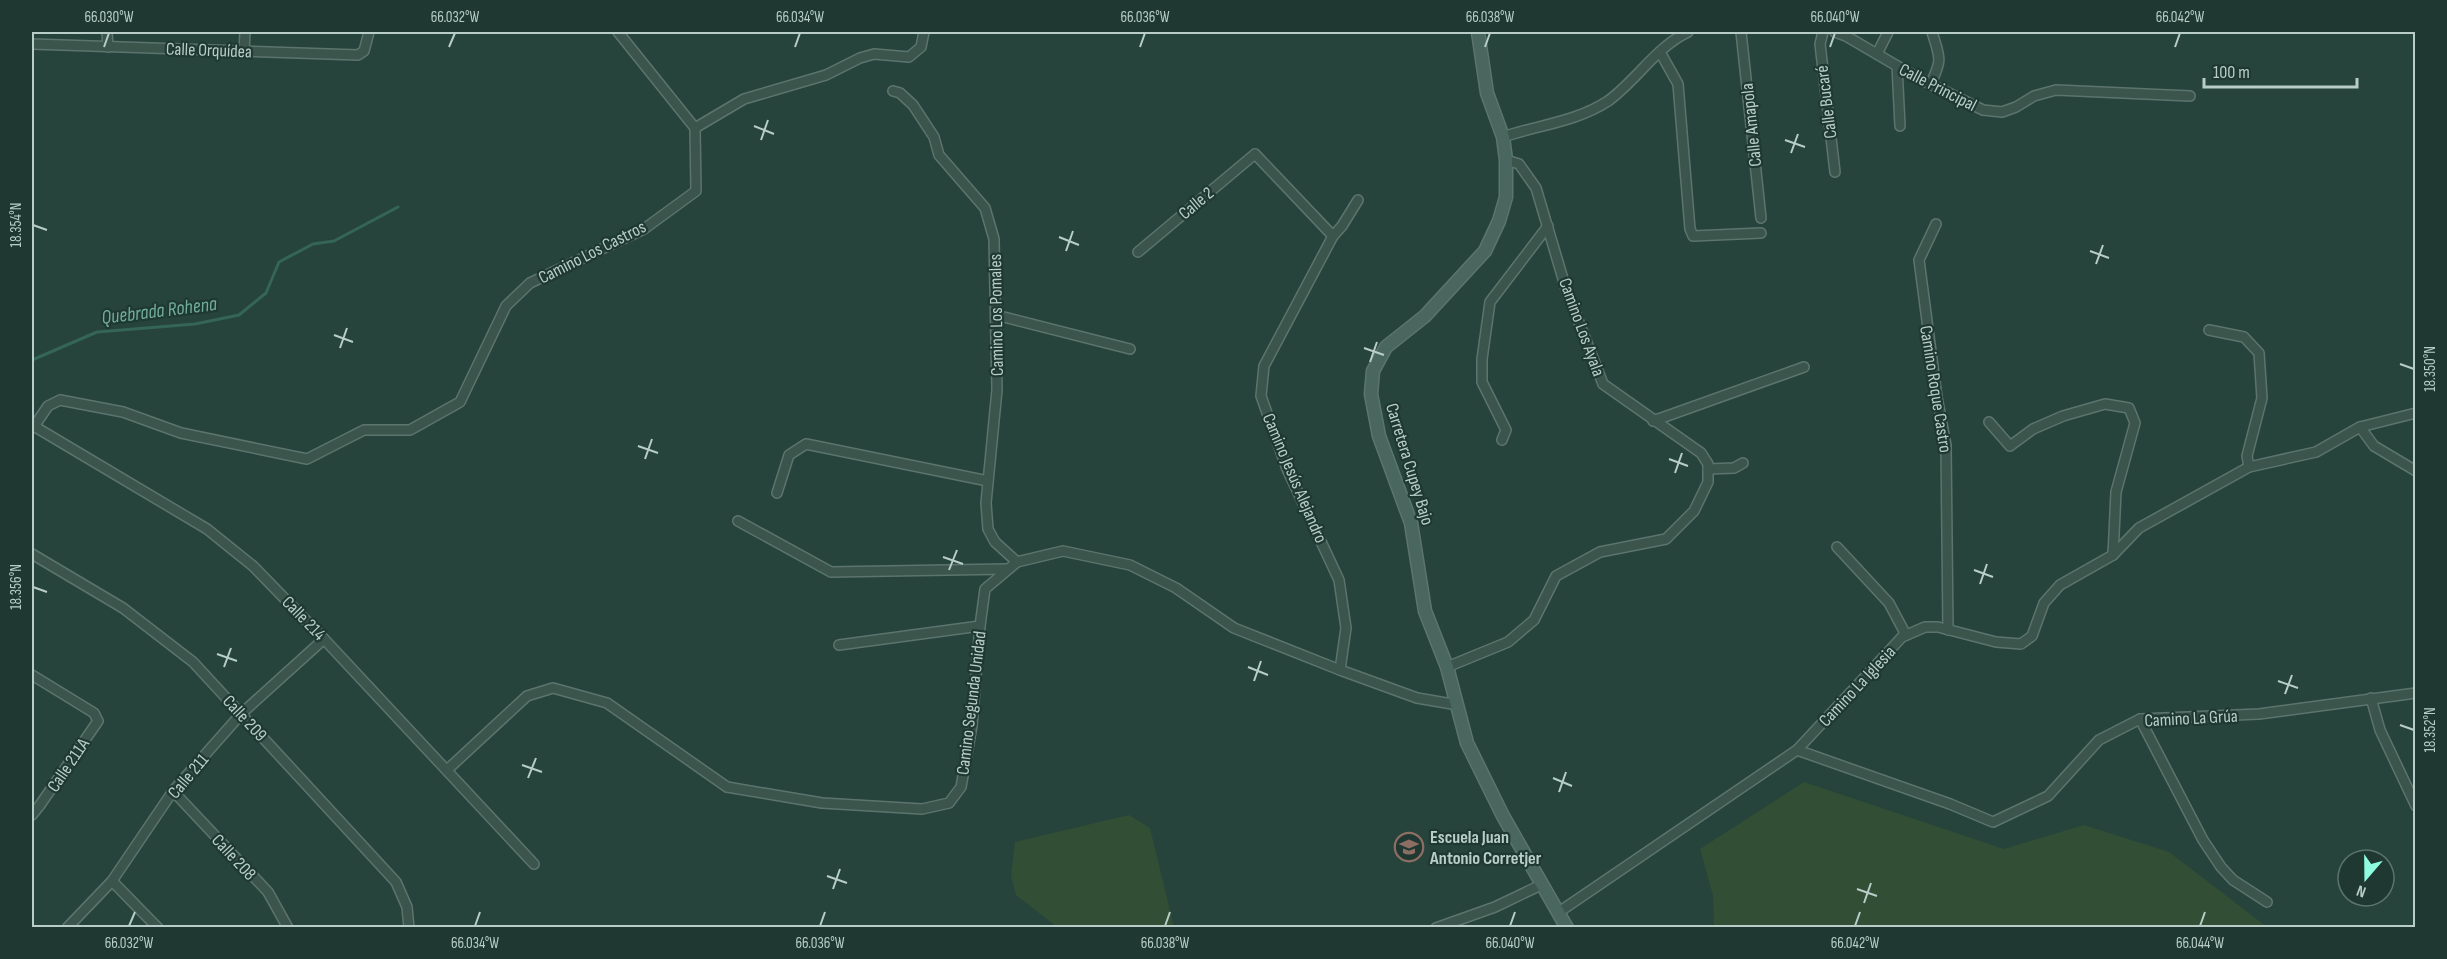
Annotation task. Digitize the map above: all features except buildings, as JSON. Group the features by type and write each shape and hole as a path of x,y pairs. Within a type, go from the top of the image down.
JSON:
{"street":[{"path":"107,32 108,47"},
{"path":"244,51 245,32"},
{"name":"Calle Orquídea","path":"32,44 358,55 364,51 369,32"},
{"path":"618,32 695,128 744,99 826,75 860,58 874,54 909,57 921,47 924,35"},
{"name":"Carretera Cupey Bajo","path":"1478,32 1487,93 1503,137 1506,160 1506,197 1499,221 1485,251 1425,316 1386,347 1373,371 1371,394 1378,436 1411,524 1425,611 1448,668 1467,743 1503,816 1568,927"},
{"path":"1503,137 1556,124 1591,111 1610,100 1660,52 1689,32"},
{"name":"Calle Amapola","path":"1742,32 1761,218"},
{"name":"Calle Bucaré","path":"1823,32 1820,44 1835,172"},
{"name":"Calle Principal","path":"1835,32 1930,85 1983,110 2002,112 2034,96 2056,90 2190,96"},
{"path":"1877,54 1888,32"},
{"path":"1930,85 1940,66 1940,58 1932,32"},
{"path":"1660,52 1678,84 1690,229 1693,236 1761,233"},
{"path":"1897,66 1900,126"},
{"name":"Camino Los Pomales","path":"893,91 900,93 913,105 934,137 939,154 985,208 994,239 998,390 986,503 988,529 995,542 1017,562"},
{"name":"Camino Los Castros","path":"33,425 48,406 60,400 123,412 181,433 307,459 364,430 410,430 460,402 506,306 530,283 644,229 696,191 695,128"},
{"name":"Calle 2","path":"1138,252 1255,154 1333,236"},
{"name":"Camino Los Ayala","path":"1506,160 1519,164 1536,188 1566,289 1603,384 1701,453 1708,464 1708,469"},
{"name":"Camino Jesús Alejandro","path":"1340,670 1346,628 1340,580 1287,470 1261,396 1264,366 1333,236 1358,200"},
{"name":"Camino Roque Castro","path":"1936,224 1918,260 1935,385 1946,445 1948,630"},
{"path":"1502,440 1506,430 1482,382 1482,359 1490,302 1548,226"},
{"path":"996,315 1130,349"},
{"path":"2209,330 2244,337 2259,353 2262,398 2247,456 2249,467"},
{"path":"1653,421 1804,367"},
{"path":"1989,422 2010,446 2033,429 2063,416 2105,404 2129,408 2135,423 2116,492 2113,555"},
{"name":"Camino La Iglesia","path":"1559,912 1797,750 1906,635 1925,627 1948,630 1996,642 2021,644 2032,636 2044,603 2060,585 2113,555 2139,528 2249,467 2316,452 2360,427 2415,413"},
{"name":"Calle 214","path":"33,425 207,529 253,566 534,864"},
{"path":"2360,427 2374,446 2415,471"},
{"path":"777,493 789,455 806,444 988,481"},
{"path":"1448,668 1508,642 1534,620 1556,576 1600,552 1666,539 1694,511 1708,482 1708,469 1734,468 1743,463"},
{"path":"738,521 831,572 1008,568"},
{"path":"1837,547 1889,603 1906,635"},
{"name":"Camino Segunda Unidad","path":"447,770 527,696 553,688 607,703 727,788 822,803 922,809 949,803 961,787 972,726 985,589 1017,562 1064,551 1130,566 1176,588 1233,627 1340,670 1417,698 1458,705"},
{"name":"Calle 209","path":"32,554 123,608 193,662 396,882 407,907 409,927"},
{"path":"839,645 980,626"},
{"name":"Calle 211","path":"67,927 112,881 173,791 241,714 324,639"},
{"name":"Calle 211A","path":"32,675 94,713 98,721 32,815"},
{"name":"Camino La Grúa","path":"1797,750 1950,804 1993,822 2048,796 2099,740 2140,719 2259,714 2415,693"},
{"path":"2371,698 2380,730 2415,806"},
{"path":"2140,719 2204,840 2221,867 2233,880 2267,902"},
{"name":"Calle 208","path":"173,791 268,892 288,927"},
{"path":"32,799 40,805"},
{"path":"112,881 158,927"},
{"path":"1436,927 1495,907 1543,884"}],"green space":[{"path":"1804,782 2004,849 2084,825 2169,852 2267,927 1714,927 1713,895 1700,849"},
{"path":"1129,815 1150,828 1174,927 1057,927 1016,895 1011,876 1015,842"}],"waterway":[{"name":"Quebrada Rohena","path":"32,360 97,332 195,324 239,315 266,293 279,262 313,244 334,241 398,207"}],"place":[{"name":"Escuela Juan Antonio Corretjer","path":"1409,847"}]}
